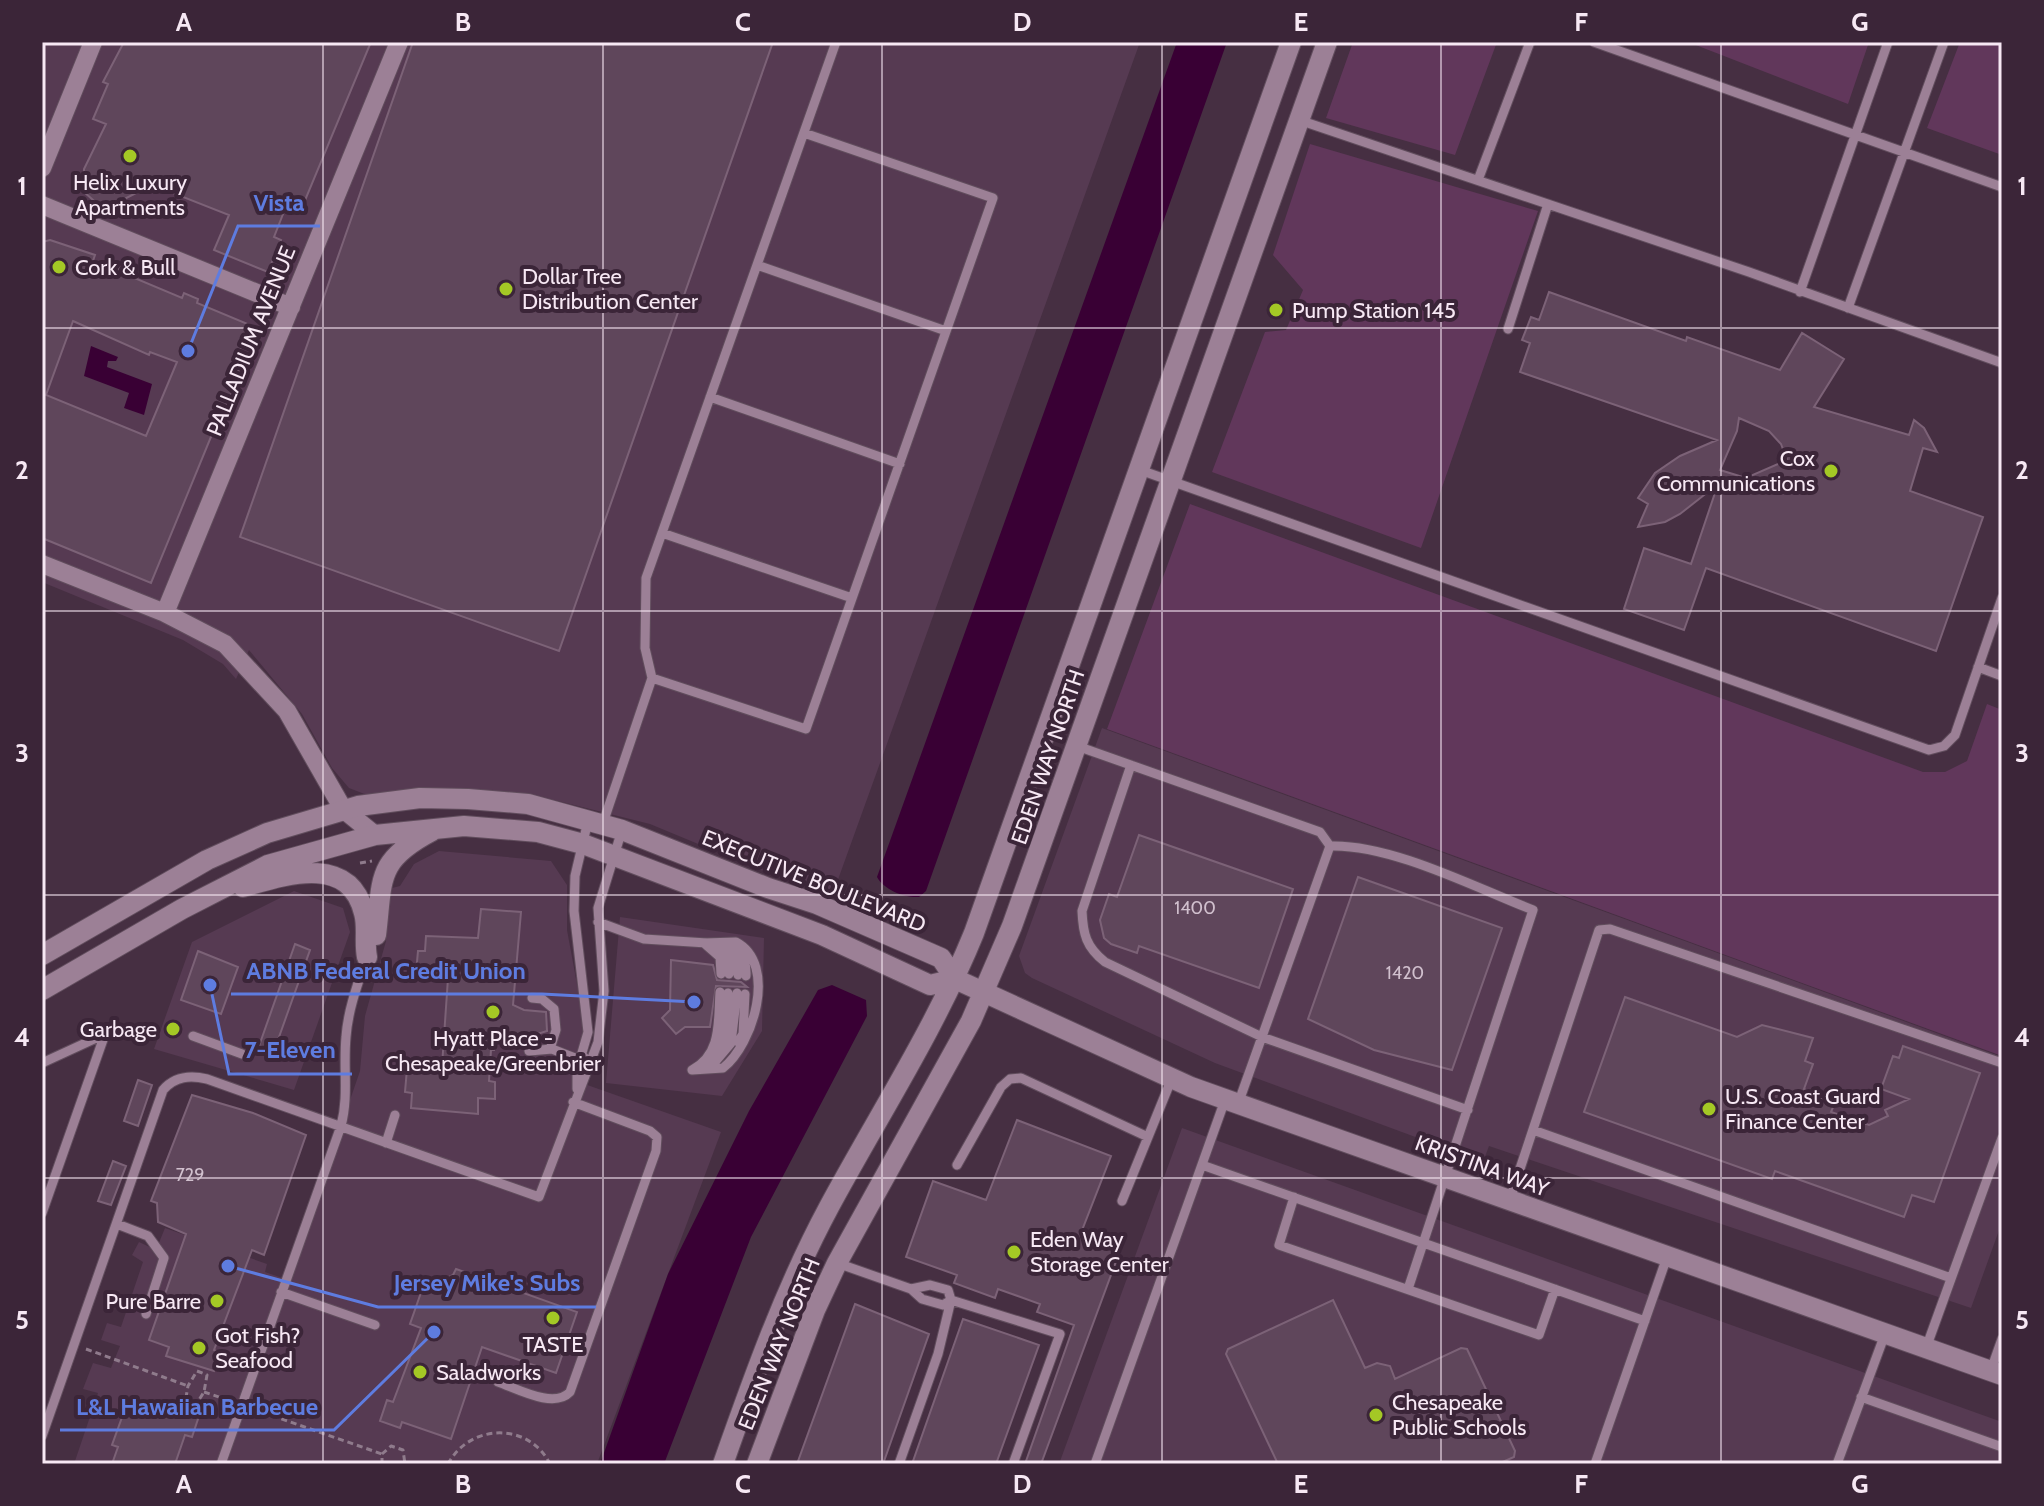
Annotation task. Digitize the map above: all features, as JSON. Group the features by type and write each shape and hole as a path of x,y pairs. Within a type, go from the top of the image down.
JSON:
{"street":[{"path":"42,168 93,42"},
{"name":"PALLADIUM AVENUE","path":"165,613 399,42"},
{"name":"EDEN WAY NORTH","path":"757,1464 795,1361 837,1263 984,992 1035,868 1327,42"},
{"name":"EDEN WAY NORTH","path":"723,1464 756,1367 803,1259 955,979 998,872 1290,44"},
{"path":"42,205 291,307"},
{"path":"42,564 214,636 245,662 287,711 343,809 375,835"},
{"name":"EXECUTIVE BOULEVARD","path":"42,955 236,845 343,809 420,798 468,799 528,804 604,824 817,904 941,958 955,979"},
{"path":"42,990 208,895 268,865 375,835 438,827 490,826 583,844 612,854 822,935 930,985 955,979"},
{"path":"367,957 376,940 379,884 389,865 403,849 438,827"},
{"path":"208,895 301,872 336,877 350,886 360,900 366,924 367,957"},
{"name":"KRISTINA WAY","path":"955,979 1172,1078 1232,1102 1996,1373"}],"lane":[{"path":"577,1089 588,1022 574,911 575,876 583,844 604,824 652,678 645,648 646,578 836,42"},
{"path":"1478,180 1530,42"},
{"path":"1594,42 2002,187"},
{"path":"1800,292 1888,42"},
{"path":"1848,308 1944,42"},
{"path":"1299,120 2002,363"},
{"path":"652,678 806,729 993,198 804,133"},
{"path":"1508,329 1548,204"},
{"path":"757,265 946,331"},
{"path":"710,397 900,464"},
{"path":"1140,470 1929,750 1944,746 1955,735 2002,598"},
{"path":"662,533 852,598"},
{"path":"1978,667 2002,676"},
{"path":"1077,746 1320,832 1330,846"},
{"path":"1131,765 1082,911 1083,934 1090,950 1105,962 1262,1037 1468,1110"},
{"path":"42,1436 163,1090 174,1080 189,1076 207,1079 539,1197 577,1089 596,1048 604,1010 598,908 612,854 604,824"},
{"path":"1330,846 1357,845 1385,853 1533,910 1408,1289"},
{"path":"1095,1464 1202,1165 1262,1037 1330,846"},
{"path":"598,922 644,939 714,944 734,954 734,975 714,944"},
{"path":"1509,1201 1599,930 1610,929 2002,1063"},
{"path":"702,1070 727,1065 752,1029 757,973 753,958 740,944 725,940 714,944"},
{"path":"221,1464 341,1126 348,1096 345,1051 349,1016 367,957"},
{"path":"733,993 731,1043 721,1059 702,1070 714,1047 733,993"},
{"path":"532,998 542,999 554,1009 556,1030 550,1049"},
{"path":"42,1063 105,1034 42,1213"},
{"path":"193,1036 242,1054"},
{"path":"580,1060 596,1048"},
{"path":"529,1051 550,1049 580,1060"},
{"path":"957,1165 1001,1087 1010,1079 1021,1078 1148,1137"},
{"path":"1122,1201 1172,1078"},
{"path":"498,1382 551,1399 562,1399 570,1392 656,1151 654,1134 573,1102"},
{"path":"386,1143 395,1115"},
{"path":"1533,1130 1951,1278"},
{"path":"1926,1348 2002,1138"},
{"path":"1202,1165 1645,1321"},
{"path":"1294,1197 1279,1245 1539,1335 1555,1289"},
{"path":"117,1224 148,1236 164,1258 146,1314"},
{"path":"1595,1464 1667,1257"},
{"path":"837,1263 911,1289 922,1299 943,1305 951,1300 1060,1334 1013,1464"},
{"path":"899,1464 938,1354 951,1300 948,1290 938,1287 930,1285 911,1289"},
{"path":"281,1292 375,1325"},
{"path":"1837,1464 1885,1334"},
{"path":"1996,1373 2002,1339"},
{"path":"1861,1397 2002,1447"}],"path":[{"path":"360,863 372,861"},
{"path":"75,1345 188,1386"},
{"path":"197,1371 207,1375 204,1392 195,1406 185,1403 188,1386 197,1371"},
{"path":"204,1392 382,1454 396,1446 403,1450 407,1464"},
{"path":"448,1464 454,1452 470,1439 489,1432 509,1432 528,1439 544,1452 550,1464"},
{"path":"382,1454 382,1464"}],"shaded area":[{"path":"42,42 1140,42 831,899 650,824 558,801 499,791 367,795 349,788 332,768 302,714 249,650 236,679 223,664 183,640 42,582"},
{"path":"1177,42 1227,42 926,891 919,897 901,895 877,877"},
{"path":"1353,42 1497,42 1455,155 1326,118"},
{"path":"1688,42 1869,42 1848,104"},
{"path":"1960,42 2002,42 2002,155 1927,128"},
{"path":"1310,144 1538,211 1421,548 1212,472 1265,332 1286,330 1303,290 1273,255"},
{"path":"91,346 118,357 116,361 108,361 107,367 152,384 144,415 124,408 129,393 84,376"},
{"path":"1190,504 1923,772 1945,772 1967,761 1987,704 2002,710 2002,1056 1107,729"},
{"path":"1102,728 2002,1057 2002,1222 1971,1308 1489,1146 1483,1162 1215,1063 1032,978 1025,973 1019,956"},
{"path":"439,851 551,861 567,885 567,930 581,1006 584,1037 573,1080 721,1132 597,1464 74,1464 98,1393 83,1389 93,1363 111,1368 120,1346 101,1340 107,1323 121,1327 143,1262 132,1255 139,1242 156,1250 165,1228 267,1264 265,1272 288,1280 360,1071 365,1016 386,941 384,890 400,886 414,864"},
{"path":"294,891 343,908 350,932 294,1090 154,1049 192,942"},
{"path":"620,917 764,938 762,1031 722,1096 606,1083"},
{"path":"832,985 866,1000 867,1016 751,1237 664,1464 600,1464 668,1274 749,1111 818,990"},
{"path":"1182,1128 2002,1422 2002,1464 1059,1464"}],"building":[{"path":"124,42 371,42 301,210 287,204 274,237 281,240 268,272 214,250 229,215 158,187 157,191 136,193 107,208 102,208 83,191 84,169 106,124 93,119 108,84 103,82"},
{"name":"Dollar Tree Distribution Center","path":"413,42 773,42 559,651 240,537"},
{"path":"50,240 95,255 93,261 117,271 119,266 134,272 132,277 182,298 184,293 198,299 197,303 250,325 235,362 241,365 234,382 237,383 215,427 151,583 42,538 42,242","holes":["73,321 149,355 150,352 177,362 146,436 46,395"]},
{"name":"Cox Communications","path":"1549,292 1686,341 1687,337 1780,370 1802,333 1844,359 1814,407 1909,435 1914,420 1924,428 1937,452 1923,448 1910,491 1983,517 1936,651 1706,568 1684,630 1624,609 1644,548 1691,564 1718,484 1680,514 1665,522 1638,527 1648,504 1638,498 1655,473 1680,456 1717,440 1520,372 1530,343 1522,340 1531,317 1539,320","holes":["1739,418 1769,431 1781,444 1787,460 1746,478 1720,470 1737,431"]},
{"path":"1139,835 1293,889 1259,988 1139,946 1137,953 1111,944 1104,938 1100,920 1109,894 1117,897"},
{"path":"1358,877 1502,928 1452,1070 1374,1050 1308,1019"},
{"name":"Hyatt Place - Chesapeake/Greenbrier","path":"481,909 521,912 513,1005 524,1010 546,1012 547,1031 518,1040 497,1032 494,1050 491,1050 489,1081 495,1082 495,1099 478,1098 478,1114 411,1108 412,1093 405,1092 407,1069 423,1069 423,1064 442,1066 448,978 428,976 428,972 416,973 418,951 425,951 426,936 478,938"},
{"path":"295,944 310,950 274,1051 259,1046"},
{"path":"198,951 238,967 221,1014 181,1000"},
{"path":"671,960 713,965 717,980 741,982 747,987 716,986 710,1027 685,1027 676,1034 662,1018 670,1010"},
{"name":"U.S. Coast Guard Finance Center","path":"1625,997 1737,1037 1762,1025 1813,1038 1805,1061 1813,1064 1804,1089 1834,1105 1831,1112 1869,1125 1888,1116 1885,1110 1909,1099 1881,1089 1893,1056 1899,1058 1903,1046 1980,1073 1934,1202 1912,1195 1904,1217 1775,1171 1772,1179 1584,1112"},
{"path":"138,1080 152,1085 138,1126 124,1121"},
{"path":"192,1095 253,1113 306,1135 264,1255 252,1250 214,1350 220,1353 214,1371 166,1356 169,1347 149,1340 186,1234 158,1222 157,1203 151,1201"},
{"path":"1017,1120 1111,1156 1081,1233 1121,1248 1041,1464 1025,1464 1074,1325 1037,1312 1040,1304 998,1289 995,1298 954,1283 957,1275 906,1257 933,1181 986,1200"},
{"path":"113,1161 126,1166 111,1205 98,1201"},
{"path":"456,1269 577,1312 556,1373 482,1347 451,1439 402,1422 400,1428 380,1421 387,1400 393,1402 421,1328 410,1324 424,1284 431,1286 453,1275"},
{"name":"Chesapeake Public Schools","path":"1333,1300 1365,1368 1377,1363 1390,1366 1395,1379 1461,1348 1467,1349 1515,1451 1514,1457 1498,1464 1278,1464 1226,1354 1228,1349"},
{"path":"855,1304 929,1334 883,1464 797,1464"},
{"path":"963,1319 1039,1345 996,1464 912,1464"},
{"path":"129,1398 176,1416 179,1409 199,1416 192,1437 185,1435 175,1464 112,1464 118,1447 112,1445"}],"place":[{"name":"Helix Luxury Apartments","path":"130,156"},
{"name":"Cork & Bull","path":"59,267"},
{"name":"Dollar Tree Distribution Center","path":"506,289"},
{"name":"Pump Station 145","path":"1276,310"},
{"name":"Vista","path":"188,351"},
{"name":"Cox Communications","path":"1831,471"},
{"name":"7-Eleven","path":"210,985"},
{"name":"ABNB Federal Credit Union","path":"694,1002"},
{"name":"Hyatt Place - Chesapeake/Greenbrier","path":"493,1012"},
{"name":"Garbage","path":"173,1029"},
{"name":"U.S. Coast Guard Finance Center","path":"1709,1109"},
{"name":"Eden Way Storage Center","path":"1014,1252"},
{"name":"Jersey Mike's Subs","path":"228,1266"},
{"name":"Pure Barre","path":"217,1301"},
{"name":"TASTE","path":"553,1318"},
{"name":"L&L Hawaiian Barbecue","path":"434,1332"},
{"name":"Got Fish? Seafood","path":"199,1348"},
{"name":"Saladworks","path":"420,1372"},
{"name":"Chesapeake Public Schools","path":"1376,1415"}]}
